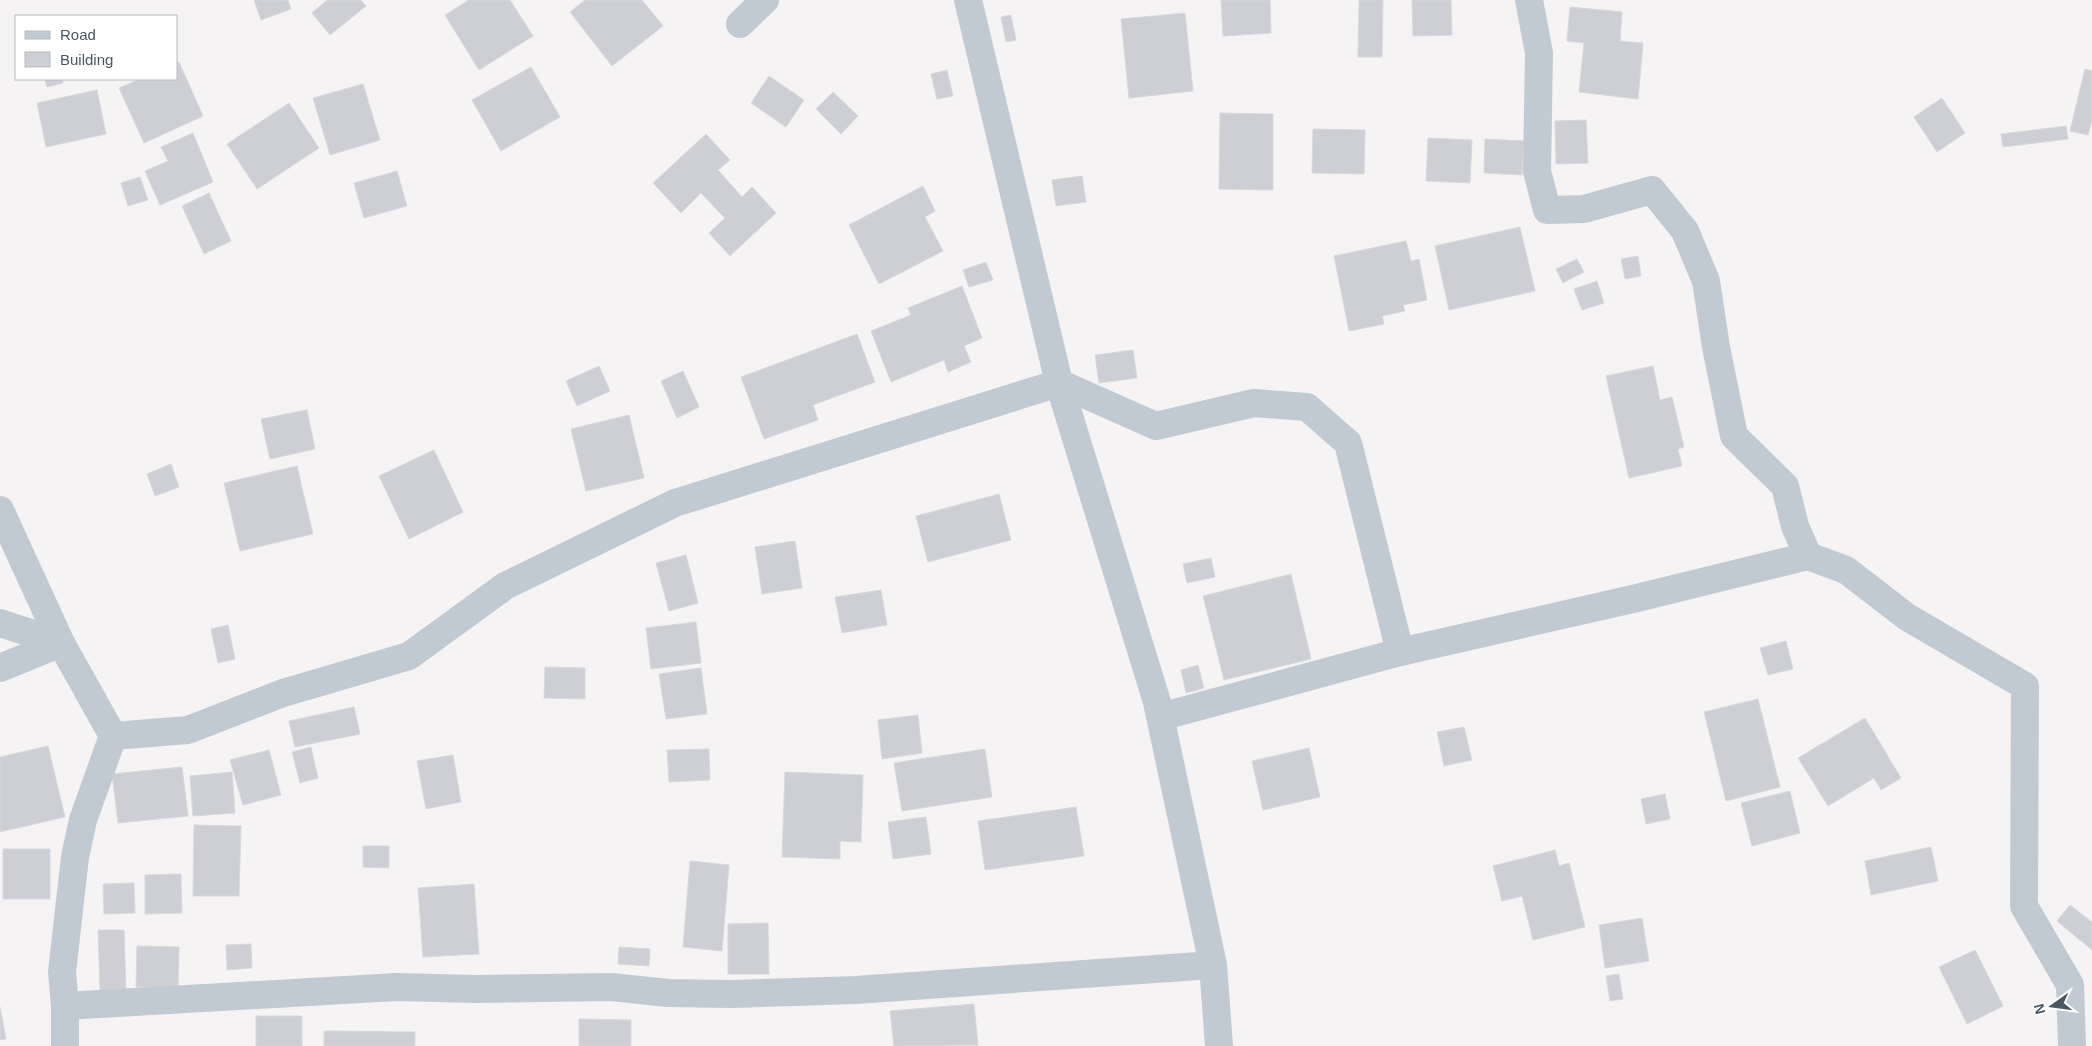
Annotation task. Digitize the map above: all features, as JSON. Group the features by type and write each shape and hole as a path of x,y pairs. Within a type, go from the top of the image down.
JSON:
{"street":[{"path":"740,24 765,0"},
{"path":"968,0 1059,383 1160,717 1213,965 1219,1046"},
{"path":"1529,0 1539,52 1537,171 1547,210 1584,209 1652,190 1685,231 1706,281 1716,347 1734,436 1785,486 1795,526 1808,556"},
{"path":"113,736 188,730 283,693 408,656 505,586 675,503 1059,383 1156,426 1254,403 1307,407 1348,443 1400,652"},
{"path":"0,510 61,642 113,736 83,820 75,857 62,972 65,1006 65,1046"},
{"path":"1160,717 1400,652 1637,598 1808,556 1846,570 1907,617 2025,686 2024,906 2070,985 2072,1046"},
{"path":"0,623 61,642"},
{"path":"0,668 61,642"},
{"path":"65,1006 396,987 477,990 611,987 668,993 722,994 856,990 1213,965"}],"building":[{"path":"254,0 288,0 291,9 261,20"},
{"path":"327,0 361,0 366,6 330,35 312,13"},
{"path":"469,0 510,0 533,36 479,70 445,15"},
{"path":"585,0 642,0 663,26 612,66 570,12"},
{"path":"1221,0 1270,0 1271,33 1223,36"},
{"path":"1359,0 1383,0 1382,57 1358,57"},
{"path":"1412,0 1451,0 1452,35 1413,36"},
{"path":"1570,7 1622,12 1620,41 1643,43 1638,99 1579,92 1584,43 1567,41"},
{"path":"1185,13 1193,91 1129,98 1121,19"},
{"path":"1011,15 1016,40 1006,42 1001,17"},
{"path":"178,62 203,116 144,143 119,88 138,80 178,80"},
{"path":"531,67 560,117 501,151 472,100"},
{"path":"2085,69 2092,71 2092,120 2088,135 2070,131"},
{"path":"947,70 953,96 937,99 931,74"},
{"path":"769,76 804,100 786,127 751,103"},
{"path":"45,80 62,80 63,83 47,87"},
{"path":"363,84 380,140 330,155 313,98"},
{"path":"97,90 106,134 46,147 37,103"},
{"path":"833,92 858,116 841,134 816,109"},
{"path":"1942,98 1965,133 1937,152 1914,117"},
{"path":"289,103 319,148 257,189 227,144"},
{"path":"1220,113 1273,114 1273,190 1219,189"},
{"path":"1586,120 1588,163 1556,164 1555,121"},
{"path":"2066,126 2068,139 2003,147 2001,134"},
{"path":"1313,129 1365,130 1364,174 1312,173"},
{"path":"193,133 213,182 160,205 145,171 168,161 161,147"},
{"path":"706,134 730,160 718,170 742,197 752,187 776,213 730,256 709,233 725,218 701,193 681,213 653,183"},
{"path":"1428,138 1472,140 1470,183 1426,181"},
{"path":"1485,139 1524,141 1522,175 1484,173"},
{"path":"397,171 407,206 364,218 354,183"},
{"path":"1082,176 1086,202 1056,206 1052,180"},
{"path":"140,177 148,200 128,206 121,183"},
{"path":"923,186 935,211 925,217 943,251 879,284 849,225"},
{"path":"209,193 231,241 204,254 182,206"},
{"path":"1520,227 1535,291 1449,310 1435,246"},
{"path":"1406,241 1411,261 1419,259 1427,300 1403,305 1405,311 1382,316 1384,324 1349,331 1334,256"},
{"path":"1638,256 1641,276 1625,279 1621,259"},
{"path":"1577,259 1584,272 1563,283 1556,269"},
{"path":"986,262 993,280 969,287 963,270"},
{"path":"1597,281 1604,303 1582,310 1574,289"},
{"path":"962,286 982,338 964,346 971,362 948,372 944,360 891,382 871,331 911,315 908,308"},
{"path":"857,334 875,382 813,405 818,420 764,439 741,377"},
{"path":"1133,350 1137,378 1099,383 1095,355"},
{"path":"599,366 610,391 577,406 566,381"},
{"path":"1653,366 1660,400 1672,397 1684,447 1678,449 1682,466 1629,478 1606,376"},
{"path":"683,371 699,407 677,418 661,381"},
{"path":"307,410 315,449 270,459 261,419"},
{"path":"629,415 644,478 586,491 571,429"},
{"path":"434,450 463,512 409,539 379,476"},
{"path":"171,464 179,487 155,496 147,474"},
{"path":"297,466 313,534 240,551 224,483"},
{"path":"999,494 1011,540 928,562 916,516"},
{"path":"795,541 802,588 762,594 755,547"},
{"path":"686,555 698,603 669,611 656,563"},
{"path":"1211,558 1215,577 1187,583 1183,564"},
{"path":"1291,574 1311,659 1224,680 1203,596"},
{"path":"881,590 887,625 842,633 835,597"},
{"path":"696,622 701,663 651,669 646,628"},
{"path":"228,625 235,659 218,663 211,629"},
{"path":"1786,641 1793,669 1768,675 1760,648"},
{"path":"1198,665 1204,688 1186,693 1181,670"},
{"path":"545,667 585,668 585,699 544,698"},
{"path":"701,668 707,714 666,719 659,674"},
{"path":"1758,699 1780,787 1726,801 1704,712"},
{"path":"354,707 360,734 295,747 289,721"},
{"path":"918,715 922,753 882,759 878,720"},
{"path":"1865,718 1901,778 1881,790 1874,778 1828,806 1798,758"},
{"path":"1464,727 1472,760 1444,766 1437,732"},
{"path":"48,746 65,817 0,832 0,757"},
{"path":"311,747 318,778 300,783 292,752"},
{"path":"1309,748 1320,797 1263,810 1252,761"},
{"path":"709,749 710,780 669,782 667,750"},
{"path":"985,749 992,797 902,811 894,763"},
{"path":"269,750 281,795 243,805 230,760"},
{"path":"453,755 461,802 426,809 417,761"},
{"path":"182,767 188,816 118,823 112,774"},
{"path":"232,772 235,813 193,816 190,776"},
{"path":"785,772 863,775 861,842 840,841 840,859 782,857"},
{"path":"1790,791 1800,833 1752,846 1741,803"},
{"path":"1665,794 1670,819 1646,824 1641,799"},
{"path":"1076,807 1084,856 985,870 978,821"},
{"path":"926,817 931,854 893,859 888,822"},
{"path":"194,825 241,826 239,896 193,896"},
{"path":"363,846 389,846 389,868 363,867"},
{"path":"1931,847 1938,881 1871,895 1865,861"},
{"path":"3,849 50,849 50,899 3,899"},
{"path":"1555,850 1559,866 1569,863 1585,927 1533,940 1522,896 1502,901 1493,866"},
{"path":"690,861 729,865 722,951 683,947"},
{"path":"181,874 182,913 145,914 145,875"},
{"path":"134,883 135,913 104,914 103,884"},
{"path":"474,884 479,954 423,957 418,888"},
{"path":"2070,905 2092,922 2092,950 2057,921"},
{"path":"1642,918 1649,961 1605,968 1599,925"},
{"path":"768,923 769,974 728,974 728,924"},
{"path":"98,930 124,930 126,990 100,991"},
{"path":"251,944 252,968 227,970 226,945"},
{"path":"137,946 179,947 178,988 136,987"},
{"path":"619,947 650,949 649,966 618,964"},
{"path":"1975,950 2003,1006 1967,1024 1939,967"},
{"path":"1619,974 1623,999 1610,1001 1606,976"},
{"path":"974,1004 978,1045 894,1046 890,1011"},
{"path":"0,1007 6,1039 0,1040"},
{"path":"256,1016 302,1016 302,1046 256,1046"},
{"path":"579,1019 631,1020 631,1046 579,1046"},
{"path":"324,1031 415,1032 415,1046 324,1046"}]}
